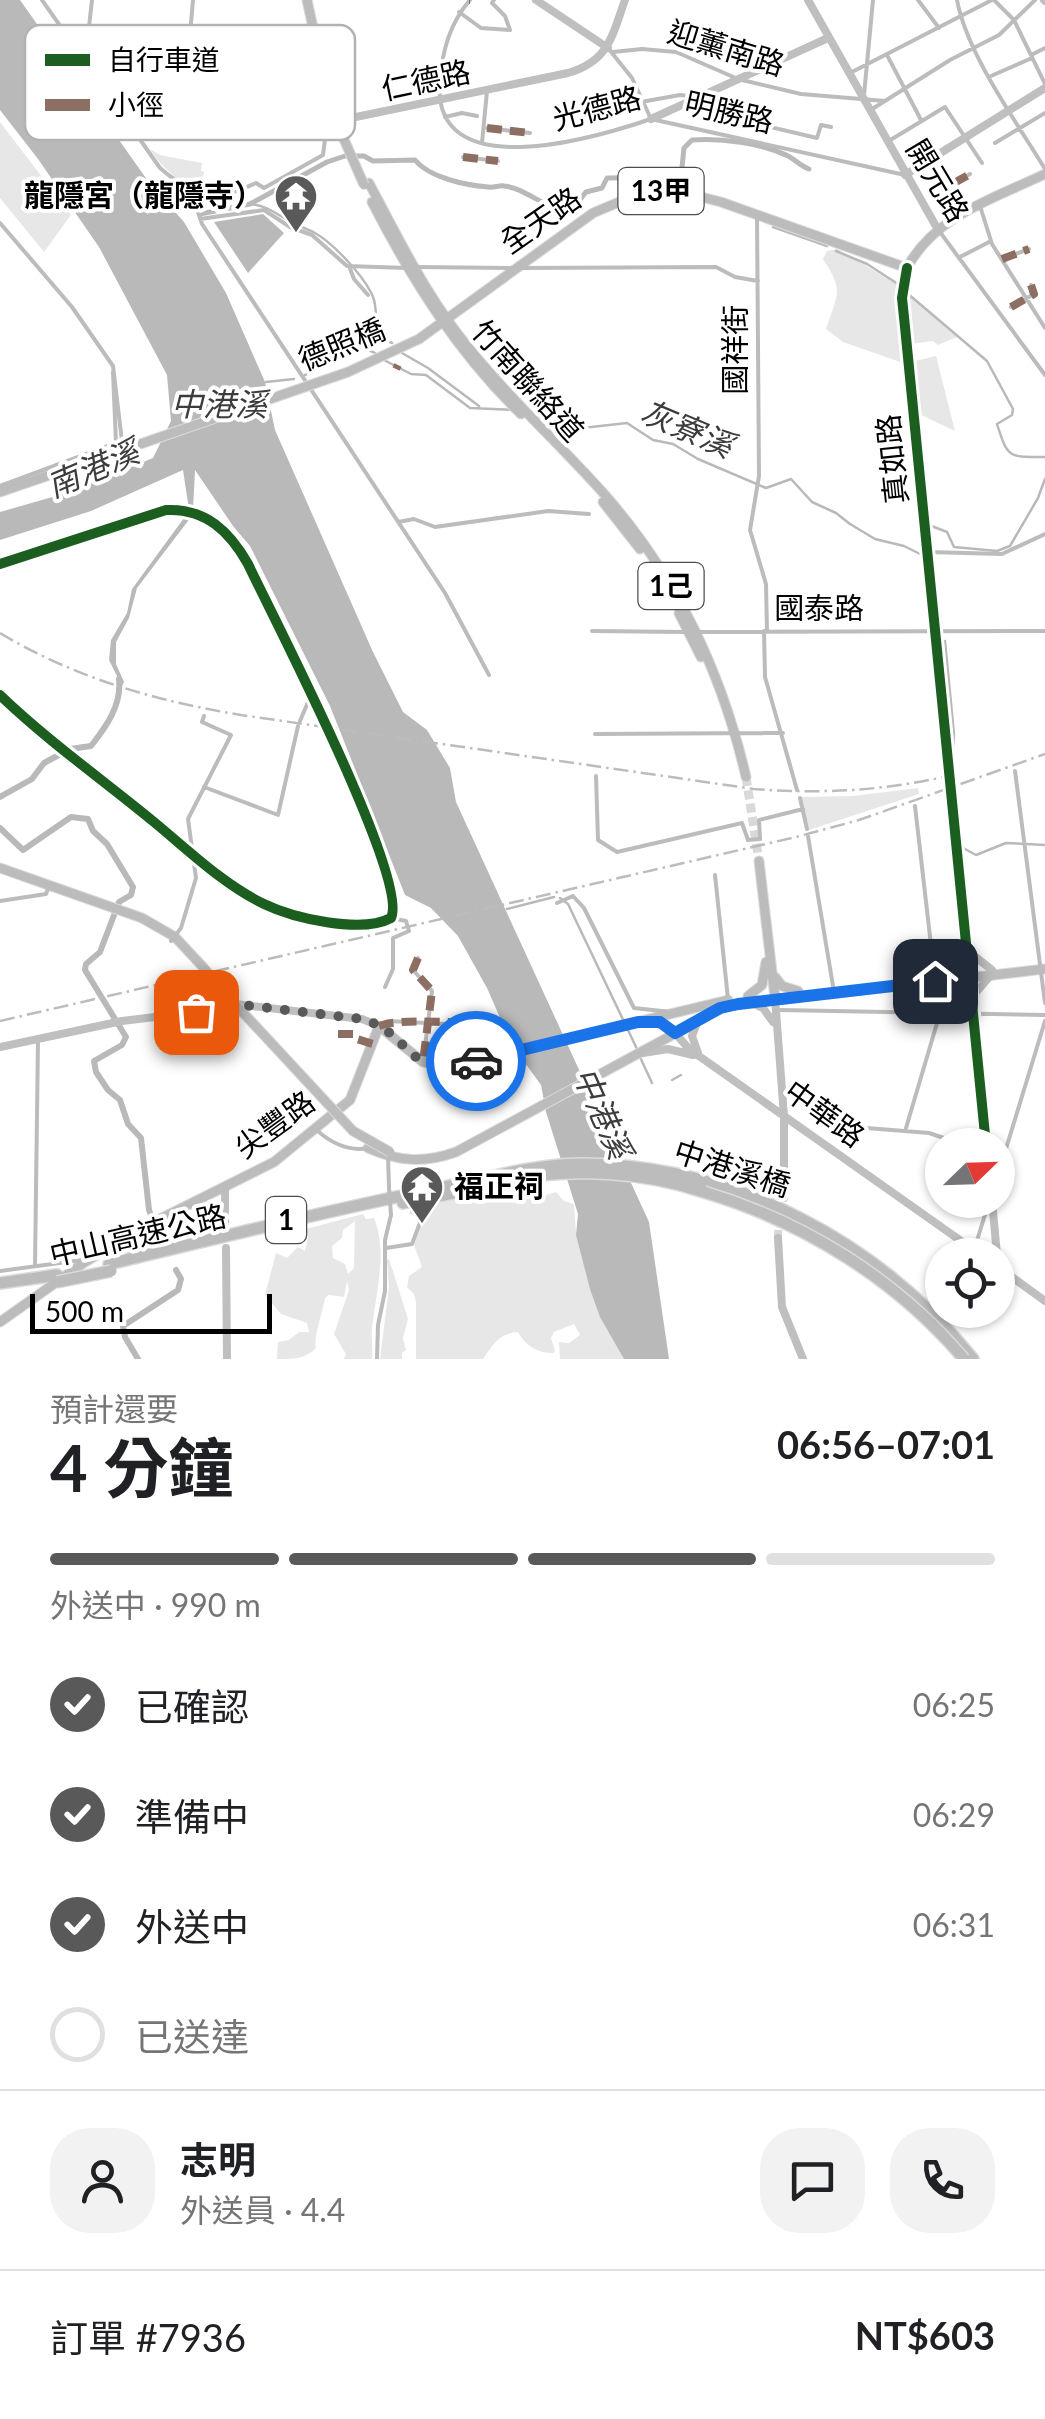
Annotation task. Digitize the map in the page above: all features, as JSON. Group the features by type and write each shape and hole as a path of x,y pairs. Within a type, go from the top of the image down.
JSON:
{"highway":[{"name":"中港溪橋","path":"466,1183 522,1174 623,1175 743,1193 816,1224 907,1291 972,1359"},
{"name":"中山高速公路","path":"0,1291 329,1216 436,1198 522,1174"},
{"name":"中山高速公路","path":"110,1267 264,1225 466,1183"},
{"name":"1","path":"704,1186 849,1258 916,1309 964,1359"},
{"name":"中山高速公路","path":"0,1283 57,1278"}],"main road":[{"name":"竹南聯絡道","path":"310,0 315,25"},
{"name":"竹南聯絡道","path":"351,140 366,184 410,268 445,319 512,400"},
{"path":"908,268 937,228 1045,171"},
{"name":"全天路","path":"445,319 593,213 643,192 686,193 908,268"},
{"name":"竹南聯絡道","path":"445,319 452,336 635,532 666,576 693,632 732,733 744,778"},
{"name":"13甲","path":"418,338 445,319"},
{"path":"418,338 436,332 452,336"},
{"name":"德照橋","path":"0,489 344,369 418,338"},
{"path":"757,861 772,973 773,995 766,962 757,861"},
{"path":"0,871 127,915 173,940 340,1125 368,1148 389,1155 434,1155 476,1140 656,1044 673,1031 748,999 1042,967"},
{"path":"748,999 762,985 766,962"},
{"path":"772,973 782,986 798,993"},
{"path":"232,1005 353,1131 389,1155"},
{"path":"379,1026 423,1062 438,1068 671,1012 728,1006"},
{"path":"673,1031 728,1006"},
{"path":"638,1022 660,1022 673,1031"},
{"path":"638,1022 654,1028 656,1044"},
{"name":"尖豐路","path":"0,1324 151,1224 274,1162 355,1093 379,1026"},
{"path":"476,1140 656,1044"}],"street":[{"path":"42,0 60,25"},
{"path":"89,25 92,0"},
{"path":"191,25 193,0"},
{"path":"470,0 459,12 443,52 439,102 463,136 482,143 487,91"},
{"path":"459,12 481,28 510,30 492,3 494,0"},
{"name":"明勝路","path":"536,0 610,50 632,78 650,118 905,174"},
{"path":"558,14 560,0"},
{"path":"610,50 625,0"},
{"name":"開元路","path":"808,0 937,228 1045,375"},
{"path":"863,100 873,0"},
{"path":"918,0 939,28"},
{"path":"957,0 960,17 990,76 1045,171"},
{"path":"848,74 993,0 1014,20 1045,86 905,174"},
{"path":"870,110 998,35 1035,0"},
{"name":"光德路","path":"482,143 550,146 650,118 828,38"},
{"path":"990,76 1045,48"},
{"name":"迎薰南路","path":"610,50 676,52 738,80 801,94 885,101"},
{"name":"仁德路","path":"355,118 578,70 610,50"},
{"path":"887,55 921,120"},
{"path":"641,102 680,95 699,97 758,124 817,138 821,125 831,127"},
{"path":"887,142 942,108 951,112 982,163"},
{"path":"446,117 462,113 477,116"},
{"path":"995,143 1045,113"},
{"path":"487,128 530,133"},
{"path":"141,140 160,168 188,187 213,195 238,192 256,184 264,188 324,155 325,140"},
{"path":"463,157 498,160"},
{"path":"954,183 970,174"},
{"path":"213,195 199,209 199,218 453,607 489,676"},
{"path":"980,206 991,241 1045,328"},
{"path":"199,218 272,210 290,227 312,235 351,267 354,279 368,294"},
{"name":"國祥街","path":"757,216 756,486 750,530 766,584 765,677 797,790"},
{"path":"0,223 72,307 113,366 120,446"},
{"path":"960,258 991,241"},
{"path":"1002,259 1029,249"},
{"path":"351,267 716,267 735,277 758,281"},
{"name":"真如路","path":"908,268 902,298 984,1128"},
{"path":"1011,307 1034,294 1031,285"},
{"path":"0,564 166,510 194,513 226,532 240,550 311,695 372,836 394,904 391,918"},
{"path":"398,522 414,520 435,527 548,511 589,514"},
{"path":"928,552 1002,554 1045,534"},
{"name":"國泰路","path":"592,631 1045,631"},
{"path":"0,695 192,852 268,906 333,924 391,918 406,921 410,931 393,938 393,969 385,987"},
{"path":"204,788 278,815 299,724 311,695"},
{"path":"173,940 196,878 188,819 231,736 202,722 204,716"},
{"path":"595,734 783,733"},
{"path":"1015,771 1045,1003"},
{"path":"596,776 598,840 617,852 742,823 746,825 748,840 760,838 758,820 803,809"},
{"path":"800,798 833,989"},
{"path":"915,806 934,979"},
{"path":"715,875 728,1006"},
{"path":"0,901 46,894 49,888"},
{"path":"562,901 573,896 584,908 634,1008 671,1012"},
{"path":"968,952 992,972 972,998 948,977 968,952"},
{"path":"418,958 413,970 432,991 423,1062"},
{"path":"775,1022 780,1010 798,993"},
{"path":"773,995 782,1114 781,1197"},
{"path":"748,999 775,1022"},
{"path":"0,1047 118,1021 232,1005 362,1019 379,1026 388,1021 488,1022"},
{"path":"780,1010 1045,1018 1012,1128"},
{"path":"905,1130 940,1013"},
{"path":"699,1019 692,1036 700,1057"},
{"path":"463,1024 466,1064"},
{"name":"中華路","path":"673,1031 700,1057 957,1238"},
{"path":"35,1265 38,1040"},
{"path":"656,1044 700,1057"},
{"path":"842,1126 925,1132"},
{"path":"315,1128 336,1144 368,1148"},
{"path":"377,1359 391,1215 389,1155"},
{"path":"225,1188 225,1229"},
{"path":"994,1218 996,1237"},
{"path":"386,1248 412,1244 421,1220"},
{"path":"781,1239 782,1307 805,1358"},
{"path":"226,1248 226,1359"},
{"path":"0,1270 92,1260"},
{"path":"1015,1279 1045,1301"}],"shaded area":[{"path":"0,122 71,215 44,252 0,198"},
{"path":"150,149 160,155 202,163 209,191 175,176"},
{"path":"837,249 897,284 903,363 843,342 826,329 837,293 823,259 827,251"},
{"path":"909,293 957,337 938,345 933,341 910,344"},
{"path":"936,356 955,431 921,415 915,361"},
{"path":"918,788 919,794 809,830 801,797 853,796"},
{"path":"538,1187 543,1196 556,1192 564,1201 574,1204 576,1232 631,1359 560,1359 559,1342 569,1343 580,1335 574,1324 554,1332 553,1353 533,1348 518,1332 501,1337 483,1359 416,1359 416,1302 407,1287 409,1276 422,1267 414,1245 422,1221 409,1214 411,1206"},
{"path":"363,1214 366,1219 374,1218 381,1258 372,1359 344,1359 346,1354 334,1334 349,1290 347,1281 344,1297 325,1298 316,1348 303,1356 277,1359 278,1342 299,1332 309,1332 307,1323 281,1314 265,1295 276,1253 287,1258 298,1247 305,1251 306,1229","holes":["355,1221 354,1268 348,1274 345,1264 333,1258 332,1246"]},
{"path":"389,1259 408,1319 402,1359 380,1359"}],"water":[{"name":"中港溪","path":"0,0 20,0 38,25 25,25 25,140 119,140 184,222 226,293 265,382 275,430 373,652 403,712 427,730 450,768 456,802 649,1222 669,1359 624,1359 600,1317 576,1235 578,1214 541,1085 512,1045 458,936 431,908 405,895 330,706 250,546 195,470 193,509 188,521 137,588 129,618 116,642 122,686 109,660 111,640 127,613 132,589 184,518 188,503 183,470 91,511 0,540 0,512 63,494 153,458 171,421 167,375 99,247 0,110"},
{"path":"263,214 284,233 248,273 214,222"}],"waterway":[{"path":"200,214 250,204 345,156 364,156 373,161 415,160 448,180 512,188 571,211 586,192 602,188 607,178 681,177 684,148 692,140 766,148 809,169"},
{"path":"250,204 315,233 339,252 369,289 375,304 377,330 392,343"},
{"path":"773,227 827,246"},
{"path":"836,251 867,264 898,284"},
{"path":"907,293 987,361 1013,409 1012,415 997,424 1008,450 1017,456 1045,457"},
{"name":"灰寮溪","path":"305,375 348,351 375,353"},
{"path":"402,353 479,406"},
{"name":"灰寮溪","path":"384,360 411,374 426,375 470,408 513,410"},
{"name":"灰寮溪","path":"266,382 294,379"},
{"name":"灰寮溪","path":"535,416 582,428 627,423 653,440 673,444 766,488 791,479 812,502 875,539 920,554"},
{"name":"灰寮溪","path":"929,525 947,532 954,547 997,551 1010,546 1045,479"},
{"path":"940,615 941,623"},
{"path":"945,641 954,734 952,764"},
{"path":"0,797 32,779 44,763 70,749 91,746 115,707 119,679"},
{"path":"0,828 23,850 71,817 88,819 133,887 131,895 119,902 100,952 86,964 85,970 126,1037 122,1045 94,1061 96,1072 120,1100 128,1124 141,1138 149,1210 161,1241"},
{"path":"963,848 976,855 1006,843 1045,845"},
{"path":"507,909 554,897"},
{"path":"560,898 568,904 637,1049"},
{"path":"640,1057 652,1083"},
{"path":"672,1080 681,1075"},
{"path":"138,1359 123,1326 178,1290 181,1279 176,1270"}],"tunnel":[{"path":"746,777 759,861"},
{"path":"778,1238 779,1196"}],"railway":[{"path":"0,633 57,663 117,686 241,715 754,789 851,790 948,776"},
{"path":"0,1021 796,837 859,820 1045,754"}],"marked path":[{"path":"487,128 530,133"},
{"path":"463,157 498,161"},
{"path":"954,183 970,174"},
{"path":"1002,259 1029,249"},
{"path":"1011,307 1034,294 1031,285"},
{"path":"396,369 398,365"},
{"path":"418,958 413,970 432,991 423,1062"},
{"path":"379,1026 488,1021"},
{"path":"463,1024 466,1064"},
{"path":"338,1034 354,1034 357,1039 373,1044"}],"cycle path":[{"path":"907,268 902,298 984,1128"},
{"path":"0,564 166,510 193,513 225,532 248,564 336,746 380,854 391,894 391,918 363,925 327,922 277,909 249,896 207,866 0,695"}],"way so far":[{"path":"196,1012 235,1004 362,1019 375,1023 431,1066 446,1068 476,1061"}],"place":[{"name":"龍隱宮（龍隱寺）","path":"296,234"},
{"name":"福正祠","path":"422,1225"}],"route":[{"path":"476,1061 638,1022 655,1020 675,1033 720,1008 771,998 935,981"}],"water label":[{"name":"南港溪","path":"93,469"}]}
